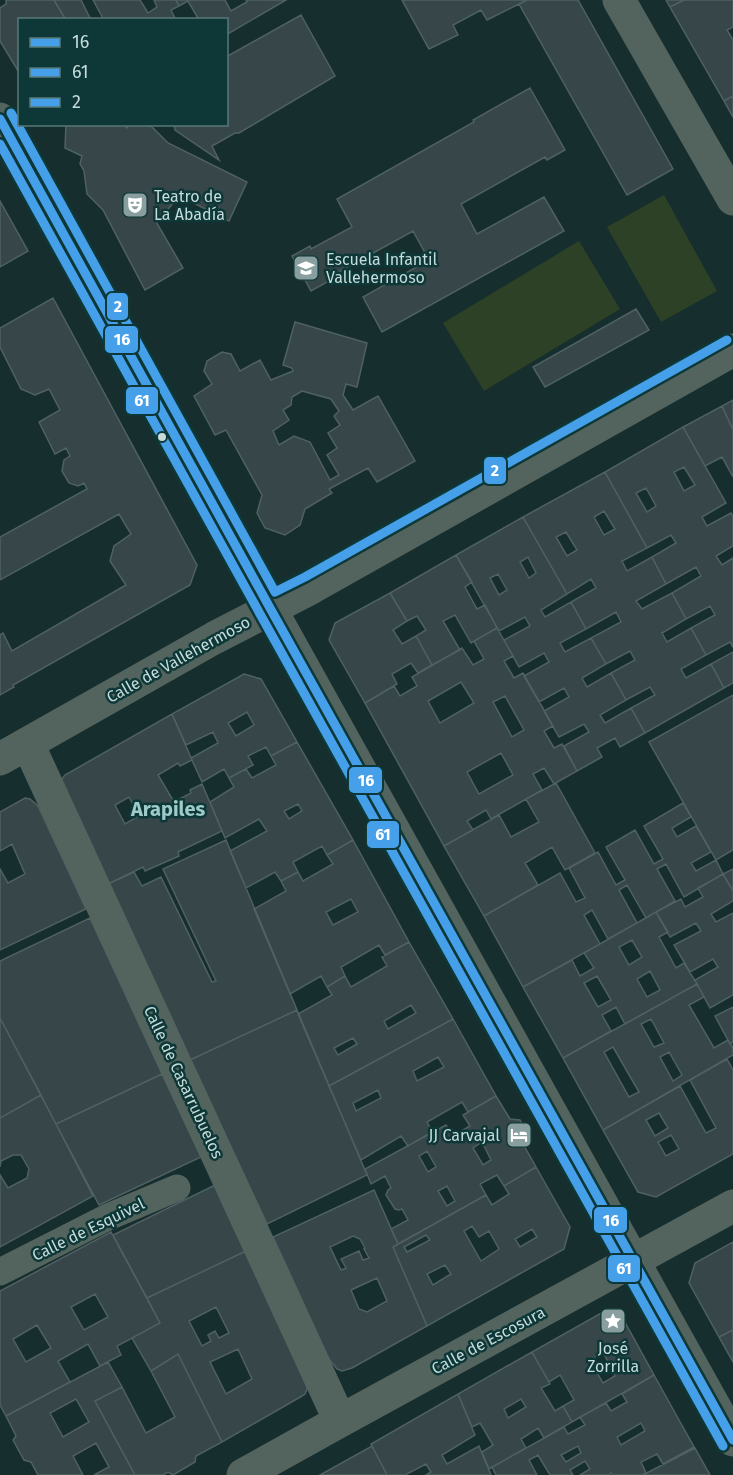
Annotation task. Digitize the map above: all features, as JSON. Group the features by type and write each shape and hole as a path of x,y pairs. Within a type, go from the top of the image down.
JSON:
{"street":[{"path":"619,0 733,199"},
{"path":"0,119 733,1440"},
{"name":"Calle de Vallehermoso","path":"0,759 270,608 311,588 733,350"},
{"name":"Calle de Casarrubuelos","path":"28,744 340,1420"},
{"name":"Calle de Esquivel","path":"0,1272 108,1217 177,1188"},
{"name":"Calle de Escosura","path":"243,1475 733,1206"}],"green space":[{"path":"664,195 717,291 661,322 607,227"},
{"path":"579,241 620,309 484,391 443,323"}],"building":[{"path":"6,0 54,0 65,18 18,18 18,71 0,41 0,8 6,4"},
{"path":"54,0 81,0 90,18 65,18"},
{"path":"93,0 140,0 148,13 157,7 154,0 176,0 179,6 171,10 175,18 103,18"},
{"path":"176,0 225,0 231,11 247,2 246,0 286,0 228,34 228,18 198,18 188,1 179,6"},
{"path":"402,0 527,0 487,20 481,10 453,25 458,35 429,49"},
{"path":"527,0 578,0 673,169 627,195 519,4"},
{"path":"666,0 684,0 670,7"},
{"path":"684,0 733,0 733,27 727,30 733,40 733,96 724,101 670,7"},
{"name":"Teatro de La Abadía","path":"301,15 335,76 239,133 212,146 219,160 175,130 174,126 228,126 228,56"},
{"path":"530,88 565,150 547,160 545,157 461,204 477,234 544,197 564,231 382,332 363,297 429,260 413,231 328,278 329,281 311,291 292,256 310,246 311,249 352,227 337,199"},
{"path":"733,96 733,117 724,101"},
{"name":"Teatro de La Abadía","path":"66,126 124,126 127,128 128,126 151,126 168,143 247,182 229,221 178,195 161,217 155,220 183,268 145,290 103,210 87,194 84,171 80,164 82,156 65,148"},
{"path":"0,201 28,251 0,267"},
{"path":"53,298 197,565 190,585 13,685 14,687 0,695 0,635 3,633 12,651 126,585 110,561 114,546 131,534 119,514 0,580 0,537 87,489 84,483 78,486 69,483 62,471 64,460 70,456 66,448 55,454 39,422 60,410 49,389 35,395 21,389 0,347 0,328"},
{"path":"636,309 649,330 545,387 533,367"},
{"path":"295,322 367,343 357,387 346,384 343,395 353,410 378,396 415,461 377,482 368,468 329,489 332,493 305,509 300,525 285,535 265,528 257,513 262,495 226,430 215,435 194,396 212,384 204,371 207,361 222,352 231,354 240,371 260,360 271,380 293,371 292,368 283,365","holes":["302,391 331,399 339,411 334,416 340,425 328,433 337,448 327,455 339,475 330,480 310,442 294,436 279,445 273,431 289,420 283,410 291,405 292,397"]},
{"path":"733,400 733,430 722,406"},
{"path":"722,406 733,430 733,477 722,457 705,466 683,427"},
{"path":"683,427 726,503 702,517 707,526 731,513 733,516 733,546 716,556 722,565 733,558 733,647 730,642 706,655 691,628 715,615 710,606 686,619 672,593 701,576 696,567 666,584 652,557 676,543 671,535 647,548 605,472","holes":["684,467 695,485 684,491 674,472","646,488 656,506 647,512 636,493"]},
{"path":"605,472 647,548 622,561 627,571 652,557 666,584 636,601 642,609 672,593 686,619 662,633 667,642 691,628 706,655 681,669 686,678 711,664 724,688 645,733 631,708 655,695 650,687 626,700 611,673 635,660 630,651 606,664 591,638 621,622 616,612 586,629 571,602 596,588 591,579 567,594 523,517","holes":["604,511 615,529 604,535 594,517","566,532 577,550 567,556 556,537"]},
{"path":"523,517 567,594 541,610 545,617 571,602 586,629 560,643 565,652 591,638 606,664 582,678 587,687 611,673 626,700 600,715 605,723 631,708 645,733 620,747 615,738 597,748 602,757 577,771 564,746 589,732 584,724 559,737 544,711 569,697 564,688 539,702 524,676 549,662 544,653 519,667 504,640 530,626 525,617 499,631 456,555","holes":["528,557 536,573 529,578 520,562","498,574 507,590 499,595 490,578"]},
{"path":"456,555 472,582 465,587 477,609 485,605 497,628 471,643 455,615 443,621 460,650 432,665 416,636 426,630 417,616 407,621 390,593"},
{"path":"390,593 407,621 393,630 402,644 416,636 432,665 418,673 411,663 392,674 397,684 365,703 329,640 335,623"},
{"path":"497,628 513,656 504,661 514,678 523,673 553,726 544,731 554,748 562,744 577,771 554,784 544,768 533,774 542,790 491,819 486,810 467,821 473,830 444,846 365,703 394,686 400,696 417,686 412,677 462,648 473,665 484,659 474,641","holes":["461,682 474,703 440,723 428,701","505,696 524,730 512,737 493,702","501,753 513,775 479,794 467,772"]},
{"path":"733,652 733,683 724,688 711,664"},
{"path":"244,674 261,679 297,742 271,756 266,747 248,756 253,765 229,778 224,769 202,782 191,758 218,743 213,732 186,745 172,714","holes":["247,712 254,725 236,736 228,723"]},
{"path":"733,695 733,850 716,860 649,742"},
{"path":"172,714 192,760 180,766 178,763 158,775 174,802 202,784 222,831 178,852 179,856 145,871 143,867 108,884 61,780 65,775","holes":["129,797 139,816 125,824 115,805"]},
{"path":"297,742 353,840 327,855 322,846 293,862 298,872 281,881 275,872 246,888 230,851 267,831 259,819 225,838 210,802 234,787 229,778 246,769 252,778 276,765 271,756","holes":["298,804 302,811 289,819 284,811"]},
{"path":"556,783 595,853 565,870 552,847 525,863 538,885 484,916 444,846 499,815 511,837 539,822 526,799"},
{"path":"25,798 38,806 86,909 0,950 0,869 8,883 25,874 12,844 0,851 0,812"},
{"path":"683,803 691,817 672,828 677,837 696,826 711,852 691,863 696,871 716,860 723,874 684,897 666,864 657,869 675,901 646,918 627,885 619,890 637,923 608,939 592,910 584,915 600,944 523,987 484,916 560,873 576,902 585,898 569,868 598,852 616,885 625,880 606,847 635,830 654,864 663,859 644,826"},
{"path":"226,840 297,1010 190,1060 108,884 134,872 142,886 161,877 212,982 216,981 163,869"},
{"path":"353,840 409,942 385,955 379,945 341,967 345,976 327,987 321,976 290,994 254,909 286,891 281,881 298,872 303,881 333,864 327,855","holes":["351,899 358,912 333,925 326,912"]},
{"path":"733,869 733,891 723,874"},
{"path":"723,874 733,891 733,901 711,914 716,922 733,913 733,995 710,1008 695,980 718,967 713,959 690,972 674,945 701,931 696,923 670,937 656,912 681,899 685,907 703,897 698,888"},
{"path":"656,912 668,932 659,937 676,968 684,963 697,984 625,1024 616,1007 602,1015 611,1031 563,1058 523,987 572,960 580,976 594,968 584,953","holes":["632,940 642,957 629,965 619,947","650,971 660,990 647,997 637,979","597,976 611,1000 598,1007 584,983"]},
{"path":"90,918 162,1074 56,1124 0,1018 0,961"},
{"path":"409,942 453,1019 329,1086 298,1014 332,995 327,987 345,976 351,987 387,966 382,957","holes":["411,1005 416,1013 388,1029 384,1021","353,1038 357,1044 338,1055 334,1048"]},
{"path":"697,984 704,997 689,1005 714,1048 728,1040 733,1048 733,1055 603,1130 563,1058","holes":["651,1019 664,1043 654,1047 641,1024","613,1047 639,1092 629,1097 604,1052","669,1052 682,1075 673,1081 660,1057"]},
{"path":"733,1007 733,1042 730,1044 715,1016"},
{"path":"297,1010 367,1175 267,1224 190,1060"},
{"path":"0,1018 41,1095 0,1118"},
{"path":"453,1019 496,1096 468,1112 462,1102 427,1122 432,1132 408,1146 401,1136 361,1160 329,1086","holes":["438,1057 444,1067 417,1081 413,1071","378,1090 381,1098 356,1111 353,1103"]},
{"path":"727,1059 733,1070 733,1154 656,1197 638,1192 603,1130 680,1086 706,1133 716,1128 690,1080","holes":["659,1113 668,1128 655,1136 646,1120","671,1135 679,1149 666,1156 658,1142"]},
{"path":"162,1074 201,1157 99,1205 56,1124"},
{"path":"41,1095 93,1196 0,1247 0,1175 8,1188 27,1178 29,1169 21,1155 13,1155 1,1161 0,1167 0,1118"},
{"path":"496,1096 510,1119 520,1120 529,1137 523,1144 536,1167 504,1186 497,1175 480,1184 486,1195 398,1244 391,1229 408,1220 402,1209 395,1209 386,1195 391,1188 385,1176 371,1184 365,1169 446,1125 453,1136 470,1126 463,1115","holes":["482,1142 491,1160 483,1165 473,1148","427,1151 436,1167 428,1172 419,1156","447,1186 455,1201 447,1206 438,1191"]},
{"path":"536,1167 570,1227 564,1249 427,1326 393,1247 486,1195 492,1205 509,1194 504,1186","holes":["472,1226 479,1237 489,1231 499,1249 481,1261 464,1231","532,1229 537,1237 520,1247 515,1239","426,1235 430,1240 407,1252 404,1247","445,1265 451,1274 433,1285 427,1274"]},
{"path":"215,1185 246,1251 147,1298 113,1235"},
{"path":"374,1190 398,1244 393,1247 427,1326 352,1368 342,1371 337,1369 329,1359 273,1237","holes":["353,1236 360,1239 369,1258 363,1260 359,1251 341,1259 346,1268 341,1270 330,1247","377,1278 387,1301 367,1312 359,1309 351,1290"]},
{"path":"111,1232 160,1323 117,1346 121,1355 100,1366 88,1344 58,1361 70,1382 6,1416 0,1405 0,1291","holes":["95,1294 108,1317 84,1330 71,1307","37,1325 51,1348 26,1362 13,1339"]},
{"path":"733,1242 733,1330 719,1337 689,1283 695,1263"},
{"path":"246,1251 307,1386 305,1394 222,1442 178,1354 151,1371 132,1338 160,1323 147,1298","holes":["216,1307 229,1333 219,1338 215,1331 208,1335 211,1341 202,1346 189,1321","238,1349 252,1379 226,1394 210,1362"]},
{"path":"603,1312 622,1317 654,1375 572,1422 563,1406 574,1400 560,1375 549,1382 532,1352","holes":["603,1352 615,1376 603,1383 590,1360"]},
{"path":"733,1330 733,1362 719,1337"},
{"path":"532,1352 550,1384 541,1388 555,1411 563,1406 572,1422 544,1438 538,1428 521,1439 526,1448 489,1469 482,1452 493,1445 480,1423 472,1427 458,1394","holes":["521,1399 526,1407 508,1418 504,1409"]},
{"path":"178,1354 222,1442 196,1456 195,1462 173,1475 168,1472 163,1475 135,1475 95,1401 122,1387 146,1433 175,1417 151,1371"},
{"path":"108,1362 122,1387 95,1401 135,1475 94,1475 109,1467 96,1443 73,1456 83,1475 38,1475 31,1462 24,1460 13,1440 16,1436 6,1416","holes":["76,1399 89,1422 63,1437 50,1413"]},
{"path":"654,1375 694,1447 663,1464 657,1454 641,1462 646,1473 642,1475 613,1475 611,1473 609,1475 580,1475 590,1469 585,1461 570,1470 573,1475 550,1475 538,1455 529,1460 537,1475 496,1475 492,1467 564,1427 568,1434 585,1425 580,1417 606,1403 611,1411 627,1402 622,1394","holes":["641,1423 645,1431 621,1445 617,1437","578,1446 581,1453 566,1462 561,1455"]},
{"path":"458,1394 475,1435 442,1455 447,1464 479,1446 491,1475 426,1475 431,1472 426,1464 405,1475 387,1475 371,1444"},
{"path":"372,1446 387,1475 320,1475"},
{"path":"695,1448 710,1475 643,1475"}],"transit line":[{"name":"2","path":"11,113 18,126"},
{"name":"16","path":"0,119 733,1440"},
{"name":"2","path":"18,126 275,592 727,340"},
{"name":"61","path":"0,144 723,1446"}],"place":[{"name":"Teatro de La Abadía","path":"135,205"},
{"name":"Escuela Infantil Vallehermoso","path":"306,268"},
{"name":"JJ Carvajal","path":"519,1135"},
{"name":"José Zorrilla","path":"613,1321"}],"district":[{"name":"Arapiles","path":"168,809"}]}
